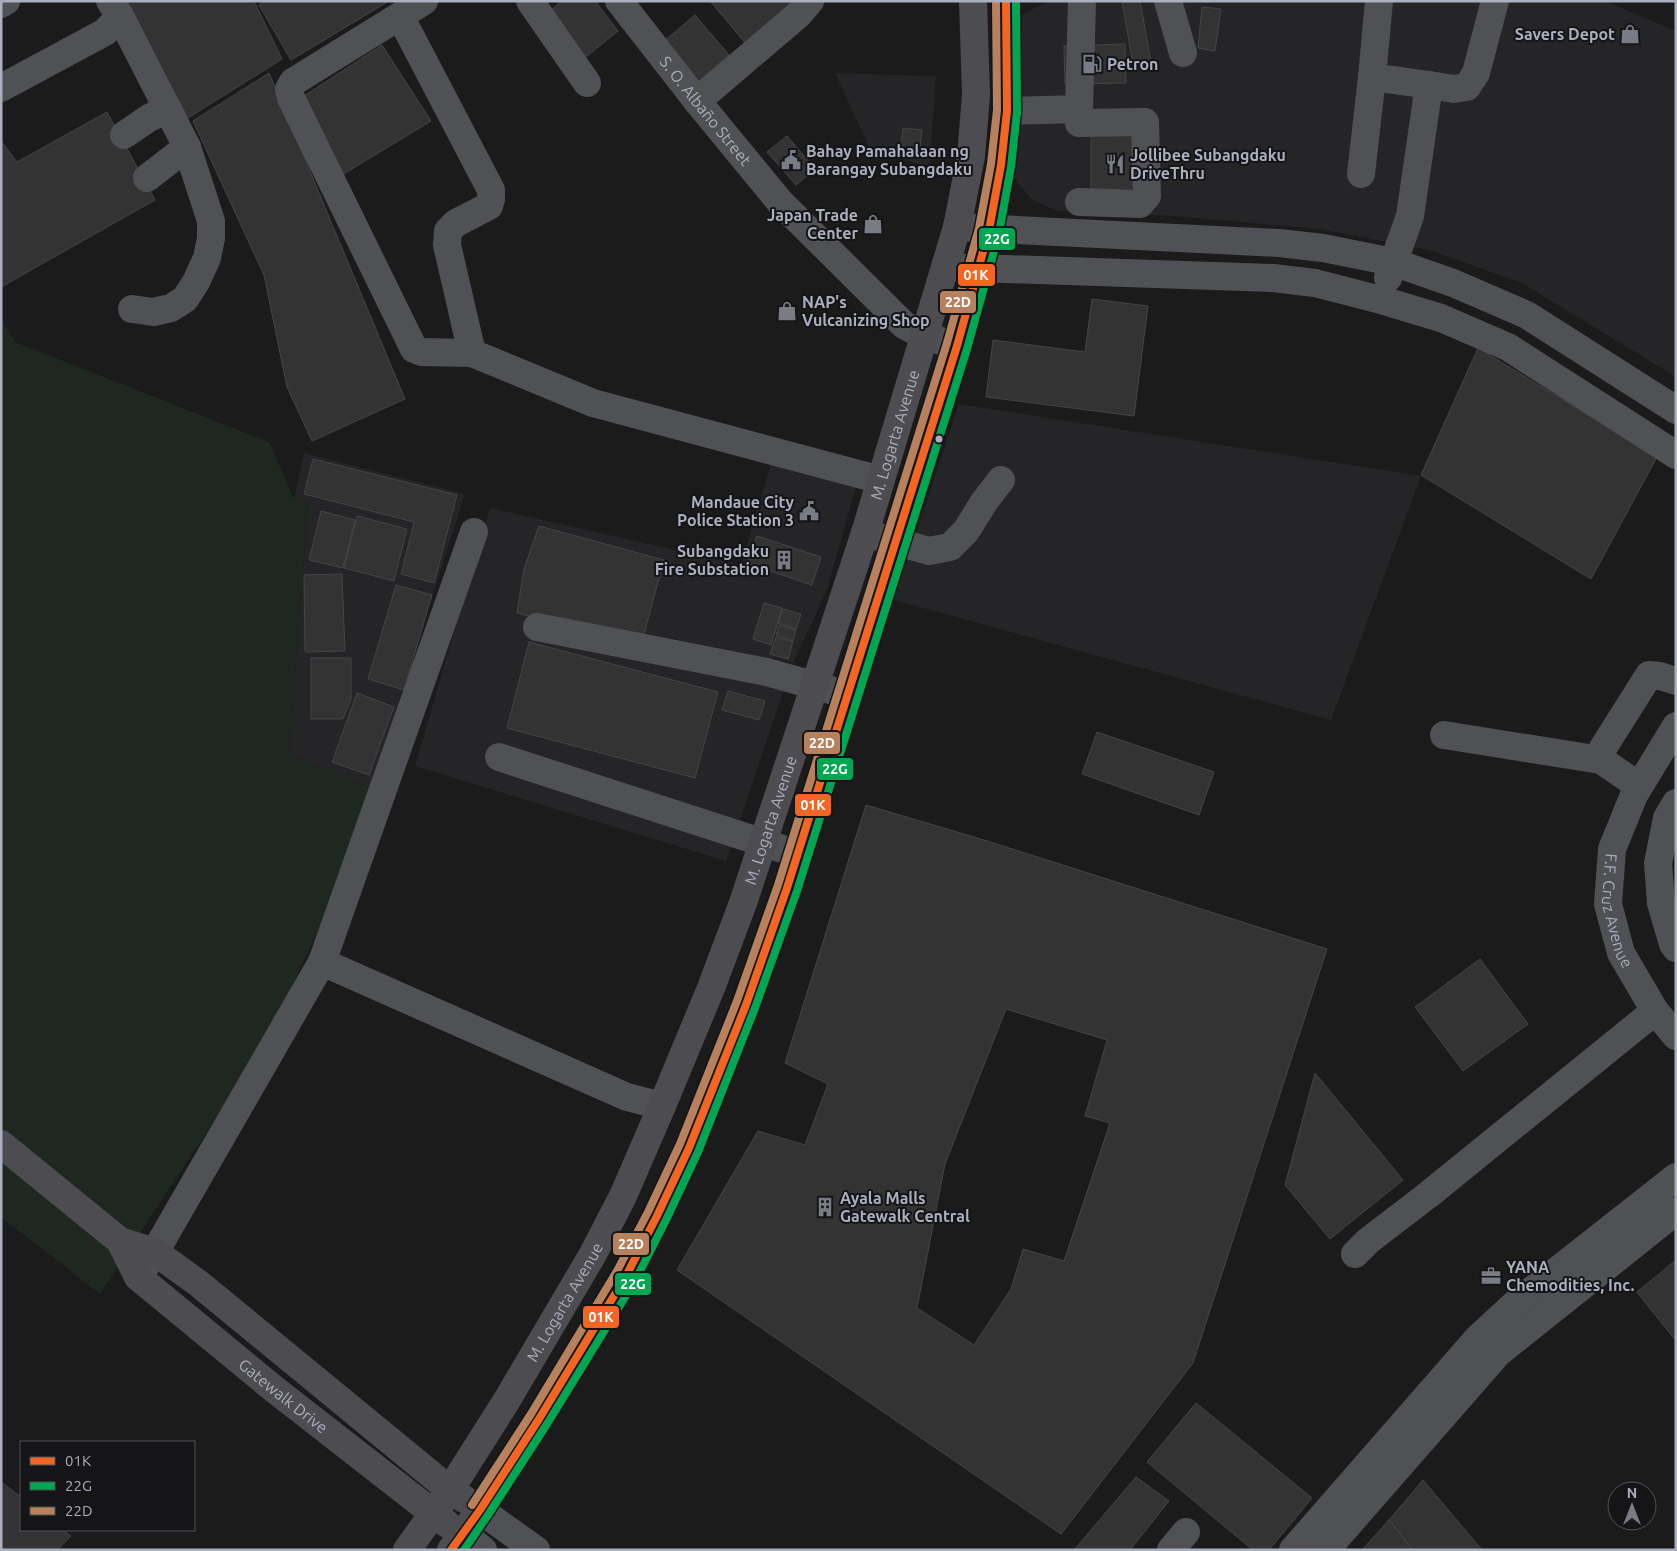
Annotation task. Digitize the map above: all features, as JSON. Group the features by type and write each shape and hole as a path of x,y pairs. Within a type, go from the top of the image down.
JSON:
{"main road":[{"path":"974,7 999,1"},
{"name":"M. Logarta Avenue","path":"466,1545 480,1510 539,1420 626,1276 689,1148 746,1005 798,854 957,346 979,269 989,230 1001,165 1007,111 1006,1"},
{"name":"M. Logarta Avenue","path":"407,1550 450,1490 517,1384 593,1254 623,1196 712,988 743,903 865,533 957,227 972,148 976,95 974,7"},
{"name":"Gatewalk Drive","path":"1,1144 120,1242 138,1277 274,1389 433,1514 466,1545"},
{"path":"623,1196 657,1216"},
{"name":"Gatewalk Drive","path":"120,1242 155,1252 198,1283 450,1490 480,1510"}],"street":[{"path":"1,4 6,1"},
{"path":"424,1 293,82 289,89 291,98 414,349 421,352 472,353 593,403 881,480"},
{"path":"530,1 587,83"},
{"name":"S. O. Albaño Street","path":"619,1 697,101 780,202 904,325 925,336 957,346"},
{"path":"697,101 799,14 810,1"},
{"path":"1007,111 1079,109 1082,1"},
{"path":"1168,1 1183,53"},
{"path":"1361,174 1379,1"},
{"path":"1372,77 1454,89 1467,87 1476,73 1495,1"},
{"path":"1,88 105,32 115,9"},
{"path":"115,9 187,147 211,221 211,238 207,258 196,282 185,299 172,308 153,312 132,309"},
{"path":"400,16 491,190 489,206 456,223 448,231 447,245 472,353"},
{"path":"1381,300 1410,216 1429,85"},
{"path":"124,135 168,108"},
{"path":"1079,123 1145,122 1148,196 1140,204 1079,202"},
{"path":"148,178 187,147"},
{"path":"957,227 1279,243 1323,248 1394,262 1453,283 1527,315 1676,410"},
{"path":"946,267 1273,278 1314,283 1381,300 1441,318 1508,347 1676,455"},
{"path":"865,533 929,551 950,547 966,531 984,502 1001,480"},
{"path":"138,1277 155,1252 322,962 474,532"},
{"path":"537,628 768,672 848,695"},
{"path":"1601,760 1603,748 1649,675 1676,681"},
{"name":"F.F. Cruz Avenue","path":"1676,726 1634,795 1612,849 1608,904 1621,953 1655,1011 1676,1036"},
{"path":"1444,735 1601,760 1639,786"},
{"path":"498,757 798,854"},
{"path":"1676,803 1667,818 1658,864 1661,903 1673,944 1676,948"},
{"path":"322,962 627,1097 662,1106"},
{"path":"1355,1254 1368,1241 1428,1195 1655,1011"},
{"path":"1326,1550 1488,1345 1516,1303 1676,1177"},
{"path":"1293,1550 1488,1345 1676,1210"},
{"path":"480,1510 536,1550"}],"shaded area":[{"path":"1048,1 1605,1 1676,31 1676,377 1522,283 1429,250 1319,229 1173,216 1057,211 1031,199 1011,173 1020,16"},
{"path":"835,73 936,76 930,167 871,151"},
{"path":"1,319 15,342 269,442 294,499 308,503 289,754 371,788 330,905 286,1000 235,1089 100,1294 1,1217"},
{"path":"959,404 1421,476 1331,720 894,600"},
{"path":"304,453 465,494 371,788 289,754 308,504 294,499"},
{"path":"771,464 856,487 827,590 793,663 772,657 767,672 784,690 726,861 415,766 490,508 741,565"}],"building":[{"path":"124,1 254,1 282,59 188,118"},
{"path":"265,1 389,1 291,60 259,5"},
{"path":"562,1 595,1 618,31 582,60 546,14"},
{"path":"710,1 787,1 793,7 747,45"},
{"path":"1122,1 1140,1 1151,62 1133,65"},
{"path":"1202,7 1221,9 1215,51 1198,48"},
{"path":"695,15 729,55 697,83 662,43"},
{"path":"1125,44 1126,83 1065,84 1064,46"},
{"path":"382,45 431,121 337,178 304,96"},
{"path":"269,73 405,399 312,441 287,387 264,275 193,121"},
{"path":"107,112 155,200 1,287 1,141 17,162"},
{"path":"903,128 922,130 919,156 900,154"},
{"name":"Jollibee Subangdaku DriveThru","path":"1139,130 1140,198 1091,198 1091,131"},
{"name":"Bahay Pamahalaan ng Barangay Subangdaku","path":"787,136 815,169 796,185 767,152"},
{"path":"1092,299 1148,306 1134,416 986,397 993,340 1085,352"},
{"path":"1478,348 1657,457 1591,579 1421,475"},
{"path":"313,459 457,495 434,583 401,574 414,522 304,494"},
{"path":"321,511 355,520 343,568 309,560"},
{"path":"357,516 407,529 394,581 344,568"},
{"path":"539,526 664,560 641,645 517,613 524,569"},
{"name":"Subangdaku Fire Substation","path":"757,536 821,557 812,585 747,563"},
{"path":"342,574 345,651 305,652 304,575"},
{"path":"396,585 432,595 404,690 368,679"},
{"path":"764,603 782,608 771,645 753,639"},
{"path":"783,609 801,614 796,629 778,623"},
{"path":"779,625 796,630 793,641 776,635"},
{"path":"776,637 793,642 788,659 770,654"},
{"path":"529,642 718,692 695,778 507,728"},
{"path":"311,658 351,658 351,699 343,719 311,719"},
{"path":"728,691 765,701 759,720 722,710"},
{"path":"357,693 394,707 369,775 332,762"},
{"path":"1097,732 1214,772 1199,815 1082,774"},
{"name":"Ayala Malls Gatewalk Central","path":"866,805 984,840 1327,949 1193,1363 1061,1534 677,1270 758,1131 805,1145 828,1084 785,1063","holes":["1006,1009 1107,1040 1085,1116 1110,1123 1064,1261 1023,1249 1011,1289 974,1345 917,1308 945,1164"]},
{"path":"1480,959 1528,1024 1463,1071 1415,1007"},
{"path":"1315,1073 1403,1180 1330,1239 1285,1185"},
{"path":"1676,1260 1676,1341 1637,1292"},
{"path":"1196,1403 1312,1498 1269,1550 1253,1550 1147,1462"},
{"path":"1136,1477 1169,1501 1130,1550 1074,1550"},
{"path":"1423,1480 1482,1550 1413,1550 1389,1520"},
{"path":"1,1482 20,1496 20,1531 64,1531 71,1536 57,1550 1,1550"},
{"path":"1389,1520 1413,1550 1362,1550"}],"transit line":[{"name":"22D","path":"472,1505 531,1414 617,1271 648,1212 680,1144 737,1001 778,885 947,343 979,228 991,164 997,110 996,1"},
{"name":"01K","path":"451,1550 480,1510 539,1419 626,1276 689,1148 746,1005 787,888 957,346 989,230 1001,165 1007,111 1006,1"},
{"name":"22G","path":"464,1550 547,1424 635,1281 666,1220 698,1152 755,1008 797,891 967,349 999,233 1011,167 1017,112 1016,1"}],"place":[{"name":"Savers Depot","path":"1630,34"},
{"name":"Petron","path":"1092,64"},
{"name":"Bahay Pamahalaan ng Barangay Subangdaku","path":"791,160"},
{"name":"Jollibee Subangdaku DriveThru","path":"1115,164"},
{"name":"Japan Trade Center","path":"873,224"},
{"name":"NAP's Vulcanizing Shop","path":"787,311"},
{"name":"Mandaue City Police Station 3","path":"809,511"},
{"name":"Subangdaku Fire Substation","path":"784,560"},
{"name":"Ayala Malls Gatewalk Central","path":"825,1207"},
{"name":"YANA Chemodities, Inc.","path":"1491,1276"}]}
